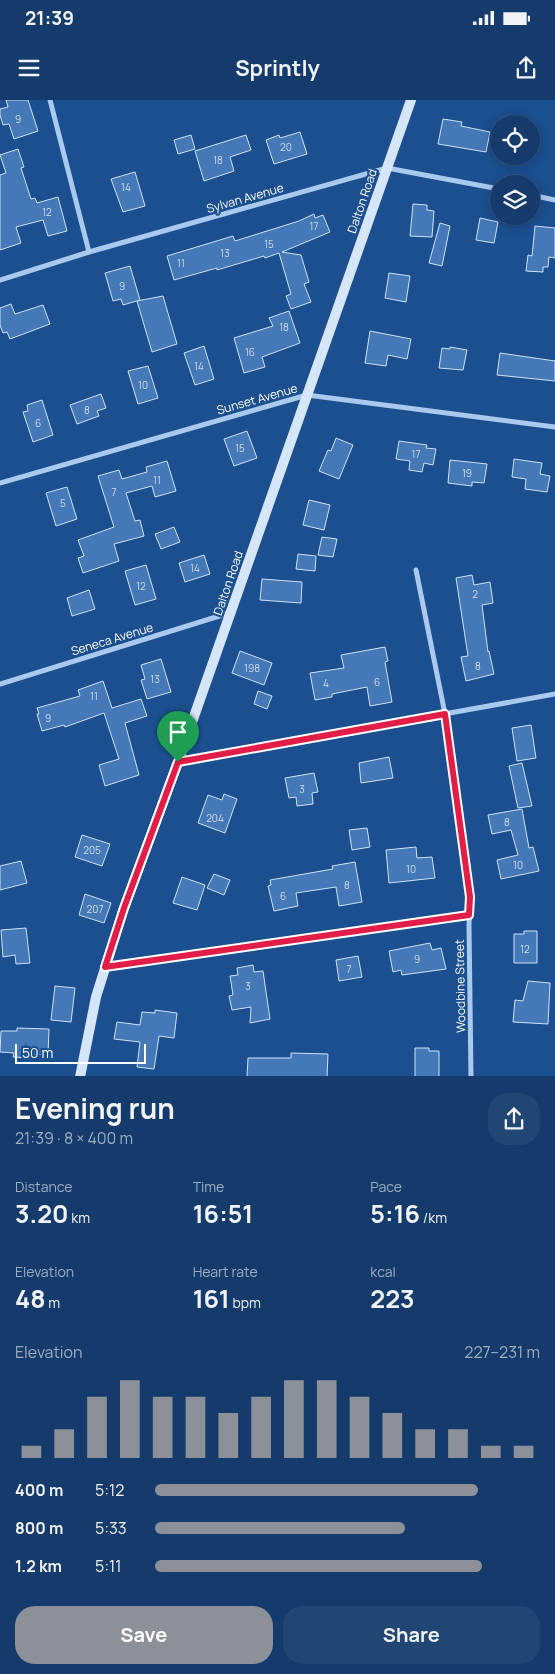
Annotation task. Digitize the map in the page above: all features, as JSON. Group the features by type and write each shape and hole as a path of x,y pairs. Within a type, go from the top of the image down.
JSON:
{"street":[{"path":"50,100 89,252"},
{"name":"Dalton Road","path":"80,1076 96,998 124,908 178,762 410,100"},
{"name":"Sylvan Avenue","path":"0,280 89,252 387,168 490,187"},
{"path":"540,198 555,200"},
{"name":"Sunset Avenue","path":"0,483 307,394 555,427"},
{"name":"Woodbine Street","path":"416,570 445,714 470,897 471,1076"},
{"name":"Seneca Avenue","path":"0,684 230,613"},
{"path":"178,762 555,694"},
{"path":"105,967 469,915"}],"building":[{"path":"6,100 28,100 38,131 14,139 9,124 3,125 0,115 0,109 8,107"},
{"path":"443,119 462,122 461,126 490,132 486,152 438,144"},
{"path":"300,132 307,154 274,164 266,140 279,135 280,138"},
{"path":"191,135 195,149 178,154 174,140"},
{"path":"246,135 251,150 230,157 234,171 204,181 195,151"},
{"path":"18,149 24,167 21,168 31,199 35,198 37,203 58,197 67,231 48,236 43,220 16,227 21,243 0,250 0,175 6,173 0,155"},
{"path":"135,172 145,206 123,212 111,179"},
{"path":"413,204 427,205 427,210 434,211 432,237 410,236"},
{"path":"314,214 315,218 323,215 330,232 282,252 301,255 309,282 304,284 311,302 291,309 286,296 291,294 279,253 174,280 167,256 233,236 235,241 299,221"},
{"path":"480,218 490,220 490,225 497,225 494,243 476,240"},
{"path":"440,223 450,226 442,266 429,263"},
{"path":"535,226 555,228 555,258 549,257 548,267 543,267 543,272 526,271 528,255 532,256"},
{"path":"130,266 140,300 123,305 121,299 113,301 105,273"},
{"path":"389,273 410,276 406,302 385,298"},
{"path":"163,296 177,344 152,352 137,301"},
{"path":"11,304 15,314 43,305 50,324 10,339 7,332 3,333 0,325 0,308"},
{"path":"289,311 300,343 262,357 265,367 244,373 234,338 273,326 269,318"},
{"path":"370,331 411,339 407,359 388,355 386,366 365,363"},
{"path":"204,346 214,379 195,385 184,353"},
{"path":"450,347 467,350 463,370 439,368 442,348 450,349"},
{"path":"500,353 555,361 555,381 497,375"},
{"path":"148,366 158,398 138,404 128,371"},
{"path":"101,394 106,408 97,411 99,416 77,424 70,405"},
{"path":"42,400 53,435 33,442 23,412 28,411 27,405"},
{"path":"247,431 257,458 234,466 224,439"},
{"path":"336,438 353,445 339,479 319,471 328,450 331,451"},
{"path":"399,441 427,445 426,448 436,449 433,465 424,463 422,472 409,470 410,461 396,459"},
{"path":"514,459 542,463 540,474 550,476 547,492 525,489 526,479 512,477"},
{"path":"450,460 487,464 484,483 472,482 472,486 448,483"},
{"path":"167,461 176,491 155,497 152,486 126,493 135,521 140,520 144,536 114,544 119,561 83,573 78,558 84,556 78,540 114,527 98,476 119,470 122,479 147,472 146,467"},
{"path":"67,487 77,519 56,526 46,493"},
{"path":"309,500 330,505 324,530 303,525"},
{"path":"174,527 180,542 161,549 155,534"},
{"path":"322,537 337,539 333,557 318,555"},
{"path":"298,554 316,556 315,571 296,569"},
{"path":"204,555 210,574 185,582 179,563"},
{"path":"146,565 156,599 135,605 125,571"},
{"path":"472,575 474,585 490,582 493,603 482,605 488,652 494,674 466,681 461,657 468,656 456,578"},
{"path":"262,579 302,582 301,603 260,600"},
{"path":"89,590 95,609 72,616 67,598"},
{"path":"385,647 388,661 385,662 392,702 370,706 367,687 332,694 332,697 315,700 310,673 344,668 341,655"},
{"path":"240,651 272,663 264,685 232,673"},
{"path":"161,659 171,692 147,699 141,680 145,679 141,665"},
{"path":"103,681 112,708 141,699 147,716 125,723 139,775 105,786 99,765 119,759 104,713 65,727 64,725 42,731 37,714 39,714 37,708 80,696 78,690"},
{"path":"258,691 272,696 267,709 254,704"},
{"path":"531,725 536,758 517,761 512,728"},
{"path":"389,757 393,778 361,783 359,763"},
{"path":"522,763 532,806 518,808 509,766"},
{"path":"314,773 318,792 312,793 313,804 297,806 296,797 289,798 285,778"},
{"path":"224,794 237,799 225,833 198,823 208,795 222,800"},
{"path":"522,809 529,848 533,847 539,871 501,879 497,860 518,855 511,830 492,834 488,815"},
{"path":"367,828 370,847 352,850 349,830"},
{"path":"82,835 110,844 102,866 75,857"},
{"path":"416,847 417,858 432,857 435,878 389,883 386,850"},
{"path":"21,861 27,883 0,890 0,866"},
{"path":"355,862 362,902 339,906 336,887 296,893 298,906 274,911 268,886 271,885 270,880 333,869 332,866"},
{"path":"214,874 230,880 224,895 207,888"},
{"path":"182,877 205,885 197,910 173,903"},
{"path":"85,894 111,903 104,923 79,915"},
{"path":"26,928 30,963 16,964 15,955 3,957 1,930"},
{"path":"524,931 537,931 537,963 514,963 514,934 524,934"},
{"path":"430,943 432,950 441,948 446,969 402,975 401,970 393,972 389,951"},
{"path":"358,956 362,977 339,981 336,960"},
{"path":"253,965 254,972 263,971 270,1019 250,1023 251,1007 232,1010 229,996 233,995 230,976 238,975 237,968"},
{"path":"528,981 550,983 548,1024 513,1022 515,1000 523,1001"},
{"path":"55,986 75,988 71,1022 51,1020"},
{"path":"155,1010 177,1013 174,1038 159,1036 154,1069 137,1067 140,1042 114,1039 117,1022 140,1025 142,1012 155,1013"},
{"path":"17,1028 49,1029 48,1055 30,1054 30,1058 13,1057 14,1053 0,1052 1,1031 17,1031"},
{"path":"415,1048 429,1048 429,1051 439,1051 439,1076 415,1076"},
{"path":"291,1053 328,1054 327,1076 247,1076 248,1058 291,1058"}],"route":[{"path":"445,714 470,897 469,915 105,967 124,908 178,762 445,714"}]}
